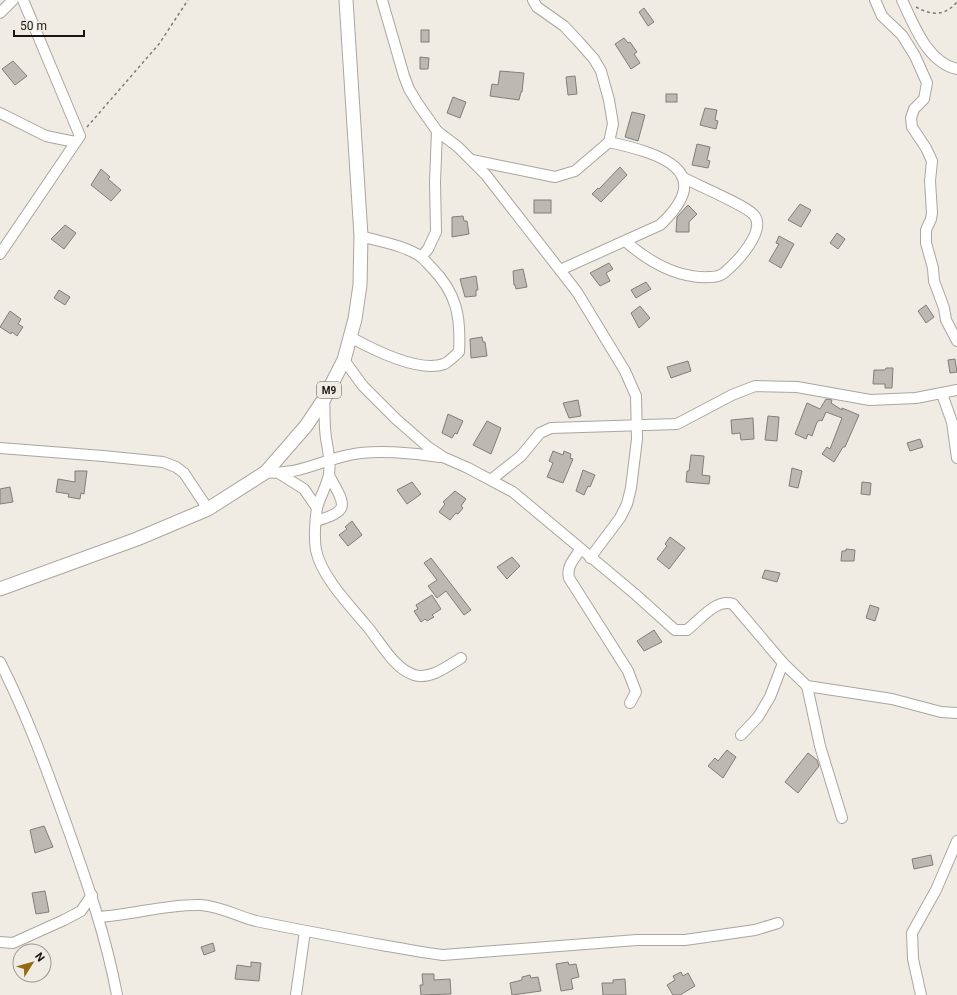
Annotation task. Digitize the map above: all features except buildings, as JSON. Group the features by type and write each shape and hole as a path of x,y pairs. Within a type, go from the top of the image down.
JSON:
{"main road":[{"name":"M9","path":"0,589 138,539 208,509 266,472 306,426 324,399 344,360 360,284 362,236 346,0"}],"street":[{"path":"0,13 13,0"},
{"path":"23,0 77,139"},
{"path":"382,0 409,89 437,131 472,160 525,224 577,292 625,371 636,396 637,438 634,470 627,504 620,518 590,558"},
{"path":"472,160 555,177 575,171 609,142 613,124 609,100 601,71 594,59 564,26 537,7 533,0"},
{"path":"876,0 882,16 902,35 915,56 927,83 924,99 914,109 912,127 924,144 932,161 930,181 932,213 926,230 927,249 933,268 934,282 944,308 946,320 957,341"},
{"path":"902,0 916,29 932,55 942,64 957,69"},
{"path":"0,113 46,136 77,139"},
{"path":"421,257 428,250 436,232 435,182 437,131"},
{"path":"0,254 77,139"},
{"path":"609,142 643,149 674,165 684,178 753,214 756,219 757,226 755,236 728,269 718,276 709,278 665,269 650,261 625,241"},
{"path":"560,270 660,225 671,215 679,203 684,191 684,178"},
{"path":"350,337 379,352 414,364 445,364 459,352 460,335 458,314 451,291 440,276 421,257 406,250 362,236"},
{"path":"344,360 363,386 396,420 443,457 492,479 513,492 537,511 580,550 636,594 675,630 687,630 721,602 733,604 783,663 807,686 820,746 842,818"},
{"path":"492,479 521,456 540,433 551,428 613,427 636,424 677,424 732,395 755,386 791,387 870,400 916,398 957,390"},
{"path":"942,394 952,422 957,458"},
{"path":"324,399 326,436 330,462 329,475 317,508 316,550 320,562 336,589 385,650 404,670 415,675 426,676 441,670 461,658"},
{"path":"0,448 163,462 176,467 184,473 208,509"},
{"path":"266,472 280,474 330,462 348,455 369,453 425,454 443,457"},
{"path":"280,474 304,489 317,508"},
{"path":"316,521 337,514 342,510 343,505 340,494 329,475"},
{"path":"580,550 567,572 569,578 628,671 636,692 630,703"},
{"path":"0,662 16,694 38,748 92,896 109,953 116,995"},
{"path":"741,735 758,717 770,697 783,663"},
{"path":"807,686 892,698 942,712 957,713"},
{"path":"921,995 913,959 912,934 936,890 957,841"},
{"path":"0,942 13,943 64,920 81,911 92,896"},
{"path":"98,917 175,905 201,905 216,907 253,920 305,931 423,953 443,955 637,940 685,940 755,930 778,923"},
{"path":"296,995 305,931"}],"path":[{"path":"77,139 159,44 188,0"},
{"path":"914,6 930,13 941,14 950,10 957,2"}]}
